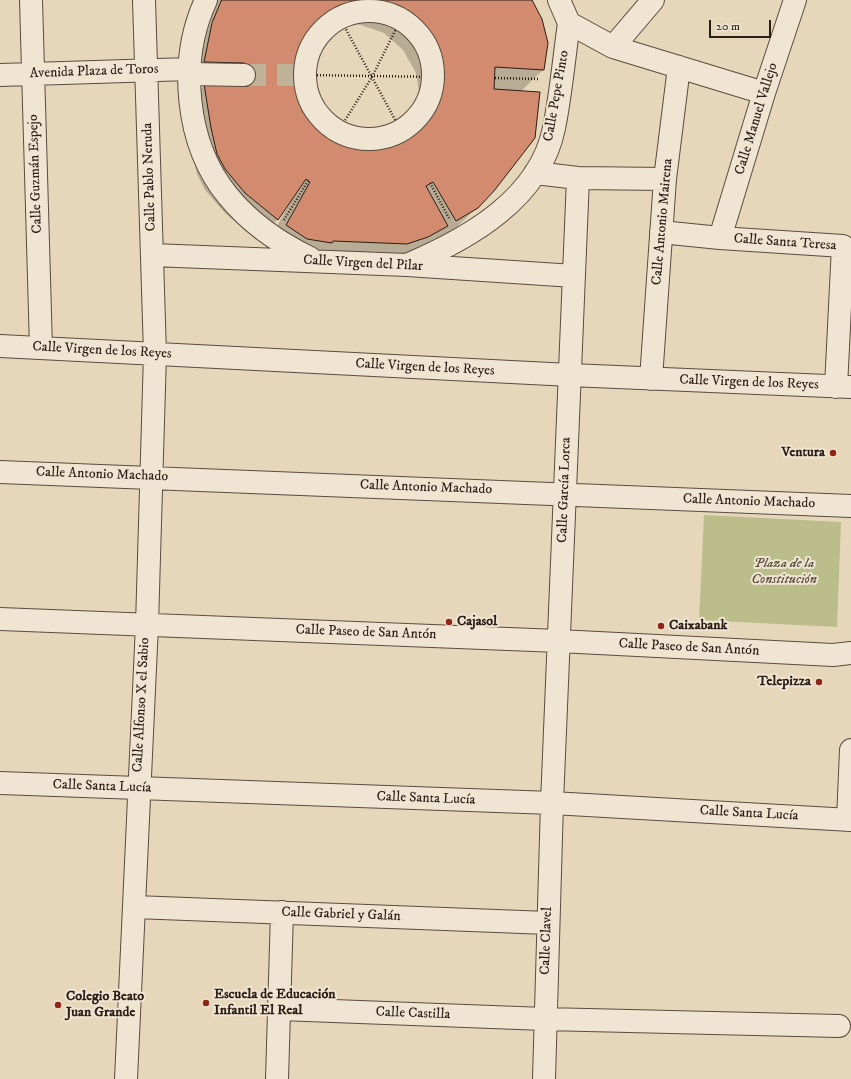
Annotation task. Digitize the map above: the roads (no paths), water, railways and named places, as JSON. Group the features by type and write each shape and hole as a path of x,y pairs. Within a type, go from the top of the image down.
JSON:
{"street":[{"name":"Calle Guzmán Espejo","path":"31,0 42,348"},
{"name":"Calle Pablo Neruda","path":"144,0 155,354"},
{"path":"206,0 196,27 189,71 192,110 196,128 209,165 218,183 238,207 273,237 315,260"},
{"path":"559,0 569,23 613,47 764,93"},
{"path":"613,47 653,0"},
{"name":"Calle Manuel Vallejo","path":"720,238 764,93 795,0"},
{"path":"370,11 402,16 425,44 437,77 422,112 403,134 365,140 336,135 322,120 311,104 301,75 312,46 338,15 370,11"},
{"name":"Calle Pepe Pinto","path":"406,265 460,239 498,213 524,188 535,173 543,159 554,128 569,23"},
{"name":"Calle Antonio Mairena","path":"651,379 665,179 679,67"},
{"name":"Avenida Plaza de Toros","path":"0,75 146,70 244,75"},
{"path":"535,173 578,178 665,179"},
{"name":"Calle García Lorca","path":"552,803 578,178"},
{"name":"Calle Santa Teresa","path":"661,232 720,238 843,246 844,387"},
{"name":"Calle Virgen del Pilar","path":"152,255 315,260 574,276"},
{"name":"Calle Virgen de los Reyes","path":"0,346 651,379 844,387"},
{"name":"Calle Alfonso X el Sabio","path":"126,1079 135,907 138,789 146,625 155,354"},
{"name":"Calle Antonio Machado","path":"0,472 851,506"},
{"name":"Calle Paseo de San Antón","path":"0,619 559,641 833,655 851,653"},
{"path":"849,820 851,750"},
{"name":"Calle Santa Lucía","path":"0,783 552,803 849,820"},
{"name":"Calle Clavel","path":"544,1079 552,803"},
{"name":"Calle Gabriel y Galán","path":"135,907 548,923"},
{"path":"277,1079 282,912"},
{"name":"Calle Castilla","path":"280,1009 546,1019 839,1026"}],"tunnel":[{"path":"244,75 297,75"}],"place":[{"name":"Ventura","path":"833,453"},
{"name":"Cajasol","path":"449,622"},
{"name":"Caixabank","path":"661,626"},
{"name":"Telepizza","path":"819,682"},
{"name":"Escuela de Educación Infantil El Real","path":"206,1003"},
{"name":"Colegio Beato Juan Grande","path":"58,1005"}],"park label":[{"name":"Plaza de la Constitución","path":"784,572"}]}
